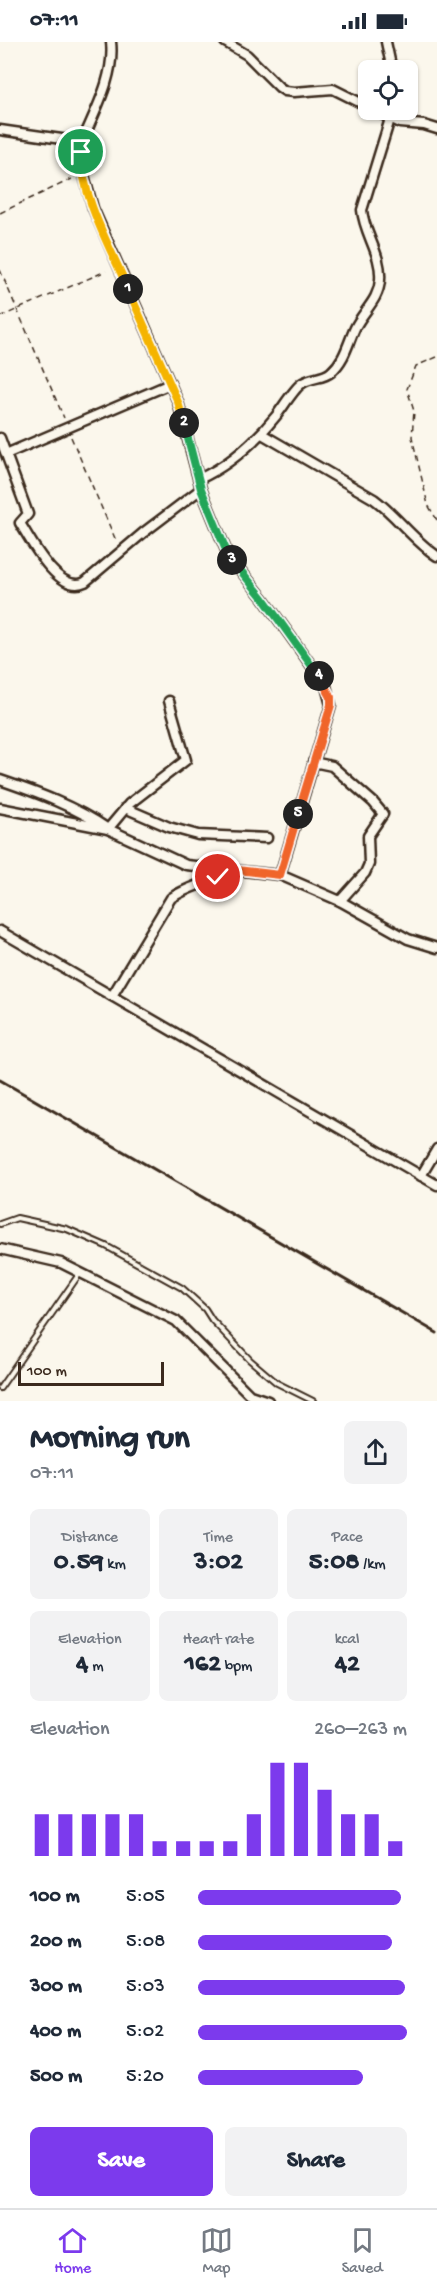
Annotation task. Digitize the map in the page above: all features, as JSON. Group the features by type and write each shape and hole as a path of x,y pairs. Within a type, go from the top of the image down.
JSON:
{"street":[{"path":"111,42 111,64 108,76 82,142 83,174 93,208 178,402 201,489 228,555 263,598 326,686 331,697 331,705 280,875"},
{"path":"225,42 247,55 285,91 333,89 358,102"},
{"path":"386,42 390,60"},
{"path":"199,479 218,470 262,434 300,384 328,374 336,367 348,348 356,327 375,299 380,282 380,271 374,243 363,221 362,210 389,120"},
{"path":"397,120 400,123 424,125 437,129"},
{"path":"0,130 82,142"},
{"path":"6,454 170,384"},
{"path":"262,434 388,508 421,545 437,556"},
{"path":"0,438 28,514 20,523 40,557 66,583 79,585 85,582 201,489"},
{"path":"108,829 125,808 186,760 169,701"},
{"path":"314,762 332,766 373,802 383,814 368,836 369,864 340,901"},
{"path":"0,780 39,793 83,812 108,829 186,865 280,875 340,901 408,939 437,948"},
{"path":"0,808 108,829"},
{"path":"125,808 169,827 198,835 267,838"},
{"path":"112,996 171,898 185,888 218,877 229,869"},
{"path":"0,931 437,1185"},
{"path":"421,1176 437,1149"},
{"path":"0,1249 61,1263 176,1321 250,1395 268,1401"}],"lane":[{"path":"0,1224 18,1218 67,1229 105,1246 182,1288 250,1360 277,1383 313,1401"},
{"path":"0,1388 81,1273"}],"path":[{"path":"0,213 83,174"},
{"path":"0,270 64,420"},
{"path":"0,317 106,271"},
{"path":"437,357 416,366 407,389 414,411 412,437 417,465 428,505 437,520"},
{"path":"69,431 121,552"}],"railway":[{"path":"0,1080 437,1333"}],"route":[{"path":"81,152 83,174 93,208 178,402 201,489 228,555 263,598 326,686 331,697 331,705 280,875 229,869 218,877"}]}
